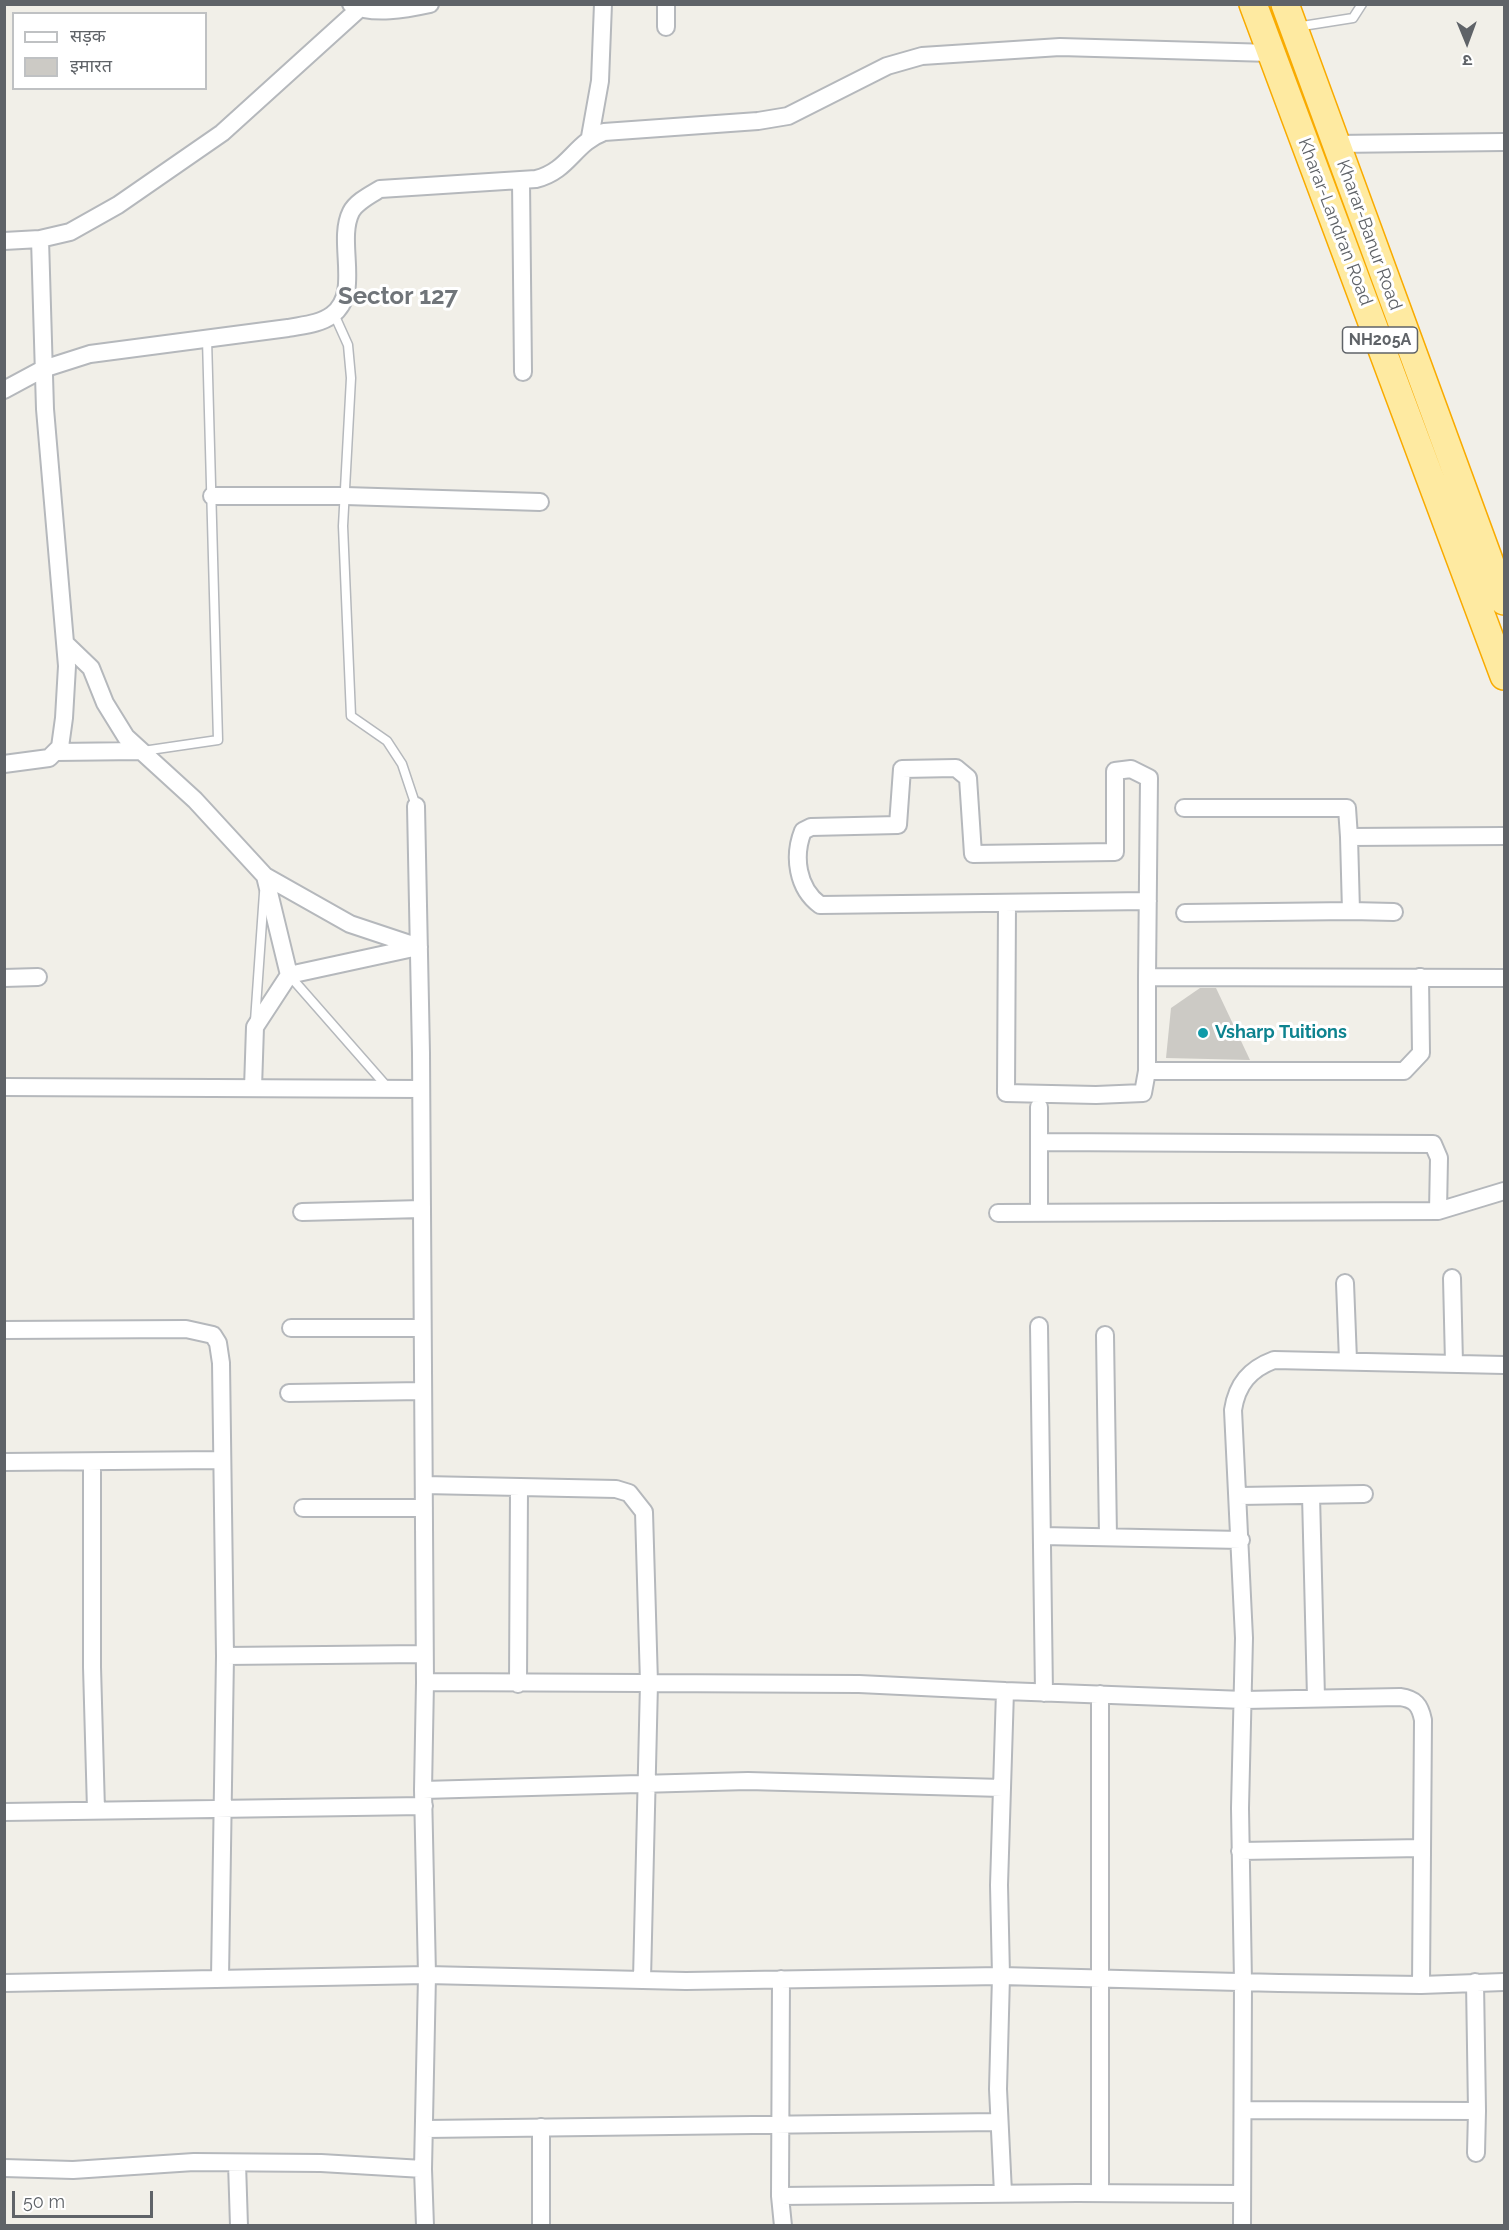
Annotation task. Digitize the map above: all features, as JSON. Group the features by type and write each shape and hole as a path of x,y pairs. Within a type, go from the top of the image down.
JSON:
{"highway":[{"name":"Kharar-Landran Road","path":"1253,4 1504,676"},
{"name":"Kharar-Banur Road","path":"1289,16 1335,144 1498,562 1504,601"}],"street":[{"path":"4,241 40,239 70,232 88,223 222,133 355,7 411,8 430,4"},
{"path":"4,390 43,369 90,354 288,328 320,321 334,314 344,299 347,230 351,212 364,199 380,189 521,181 551,176 561,169 590,137 600,81 603,4"},
{"path":"666,4 666,27"},
{"path":"590,137 624,129 758,121 788,116 887,66 922,56 1060,47 1271,52"},
{"path":"1335,144 1504,142"},
{"path":"521,181 524,372"},
{"path":"4,764 37,762 49,758 56,752 62,739 64,718 65,643 43,369 40,239"},
{"path":"212,496 345,496 540,502"},
{"path":"65,643 91,668 105,703 126,737 195,800 265,876 350,924 419,946"},
{"path":"56,752 140,751"},
{"path":"1007,904 1006,1093 1096,1095 1143,1093 1147,1071 1149,778 1131,769 1115,771 1115,852 974,854 968,778 956,768 902,769 898,825 811,827 803,831 800,840 800,879 805,891 820,905 1148,901"},
{"path":"416,806 424,1485 423,1798 428,1975 423,2169 425,2226"},
{"path":"1184,808 1347,808 1351,911"},
{"path":"1348,837 1504,836"},
{"path":"265,876 289,975"},
{"path":"1185,913 1394,912"},
{"path":"253,1088 255,1027 289,975 419,946"},
{"path":"1147,976 1504,978"},
{"path":"4,978 38,977"},
{"path":"1147,1071 1404,1071 1421,1053 1420,977"},
{"path":"4,1087 421,1089"},
{"path":"1039,1211 1040,1107"},
{"path":"1040,1142 1433,1144 1439,1158 1438,1211"},
{"path":"998,1213 1039,1211 1438,1211 1504,1191"},
{"path":"302,1212 422,1209"},
{"path":"1452,1278 1454,1363"},
{"path":"1345,1283 1348,1360"},
{"path":"1039,1326 1044,1693"},
{"path":"291,1328 422,1328"},
{"path":"4,1329 186,1329 213,1335 218,1343 221,1363 220,1460 225,1656 220,1978"},
{"path":"1105,1335 1108,1537"},
{"path":"1242,2226 1243,1982 1240,1851 1244,1700 1241,1540 1233,1410 1235,1396 1251,1372 1274,1360 1504,1365"},
{"path":"289,1393 423,1391"},
{"path":"4,1462 220,1460"},
{"path":"92,1461 92,1668 96,1810"},
{"path":"424,1485 616,1489 629,1493 638,1501 644,1512 649,1683 642,1979"},
{"path":"518,1684 519,1488"},
{"path":"1239,1496 1364,1494"},
{"path":"1311,1495 1316,1698"},
{"path":"303,1508 424,1508"},
{"path":"1042,1536 1241,1540"},
{"path":"225,1656 424,1654"},
{"path":"425,1682 859,1684 1244,1700 1400,1697 1416,1702 1421,1709 1421,1985"},
{"path":"1003,2193 998,2122 1001,1976 999,1885 1005,1691"},
{"path":"1100,1694 1102,1852 1098,1979 1100,2193"},
{"path":"4,1812 221,1810 645,1782 852,1782 1002,1788"},
{"path":"1240,1851 1422,1848"},
{"path":"4,1983 428,1975 642,1979 1001,1976 1421,1985 1504,1982"},
{"path":"781,1979 780,2196 783,2226"},
{"path":"1475,1982 1476,2153"},
{"path":"1243,2110 1477,2111"},
{"path":"425,2128 998,2122"},
{"path":"541,2127 541,2226"},
{"path":"4,2168 73,2170 237,2163 321,2163 423,2169"},
{"path":"237,2163 238,2226"},
{"path":"780,2196 1003,2193 1242,2194"}],"lane":[{"path":"1289,16 1353,18 1362,4"},
{"path":"334,314 348,345 351,378 343,526 351,716 387,741 402,764 416,806"},
{"path":"140,751 218,740 207,339"},
{"path":"255,1027 265,876"},
{"path":"289,975 389,1089"}],"building":[{"name":"Vsharp Tuitions","path":"1200,988 1216,988 1250,1060 1166,1058 1171,1008"}],"place":[{"name":"Vsharp Tuitions","path":"1203,1033"}],"district":[{"name":"Sector 127","path":"398,297"}]}
